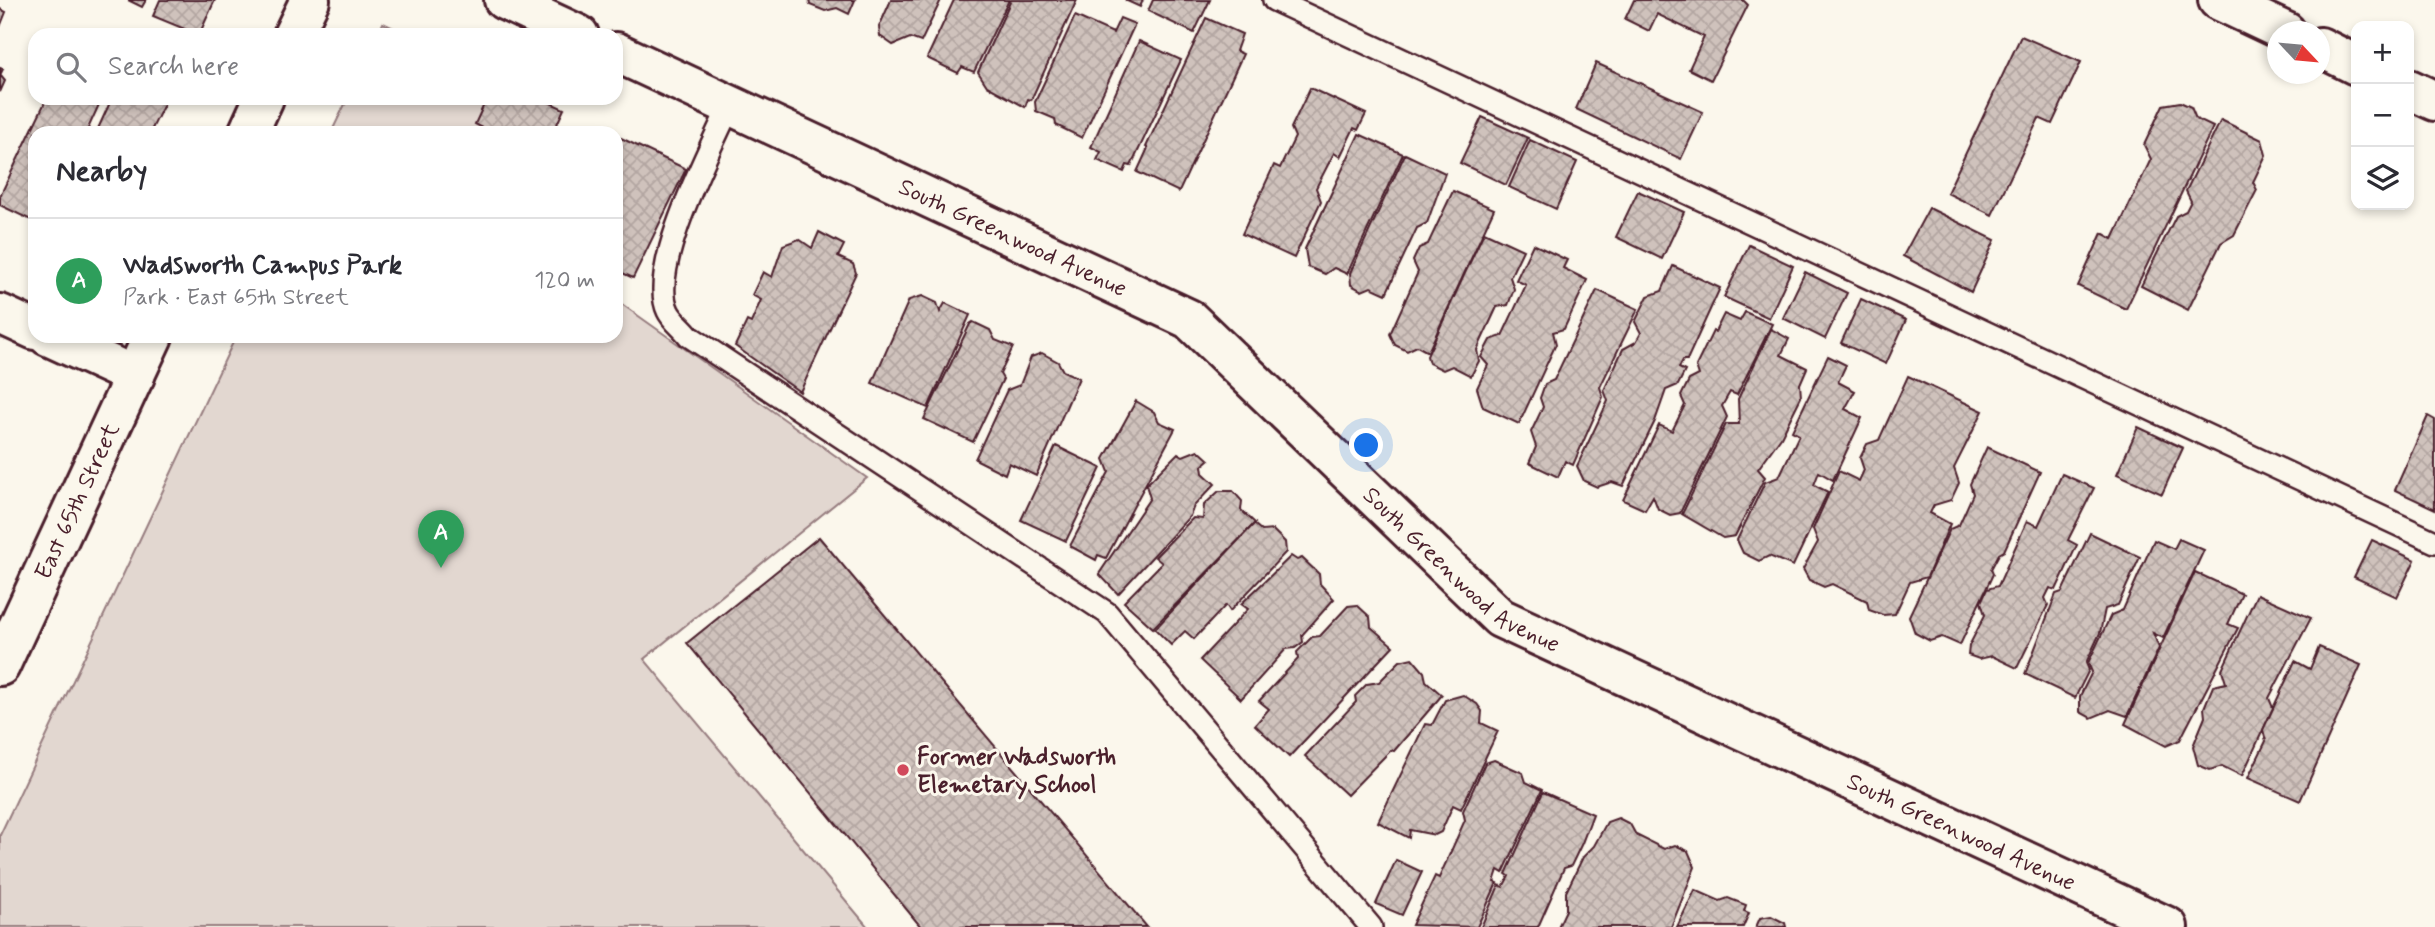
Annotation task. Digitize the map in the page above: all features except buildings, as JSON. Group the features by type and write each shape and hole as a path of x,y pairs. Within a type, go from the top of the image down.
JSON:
{"street":[{"path":"504,0 564,28"},
{"path":"2218,0 2267,23"},
{"path":"2330,52 2351,63"},
{"name":"South Greenwood Avenue","path":"623,55 1189,319 1500,618 2168,927"},
{"path":"2414,92 2435,102"},
{"path":"251,126 261,105"},
{"path":"0,314 28,327"},
{"path":"63,343 135,376"},
{"name":"East 65th Street","path":"0,666 150,343"}],"lane":[{"path":"1274,0 2435,542"},
{"path":"730,105 681,218 668,256 664,285 668,310 689,336 1107,613 1371,927"}],"shaded area":[{"path":"383,23 393,28 381,28"},
{"path":"345,105 495,105 485,126 334,126"},
{"path":"623,305 867,478 644,659 868,927 0,927 0,835 233,343 623,343"}],"place":[{"name":"Wadsworth Campus Park","path":"441,568"},
{"name":"Former Wadsworth Elemetary School","path":"903,770"}]}
